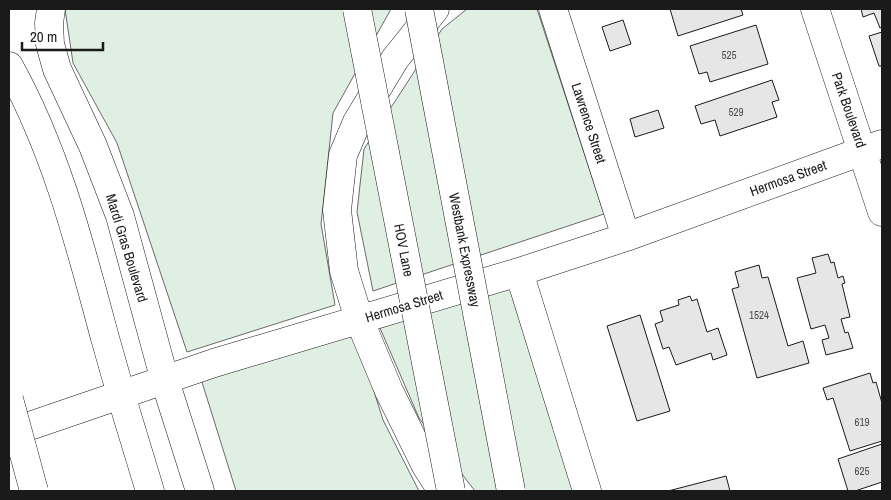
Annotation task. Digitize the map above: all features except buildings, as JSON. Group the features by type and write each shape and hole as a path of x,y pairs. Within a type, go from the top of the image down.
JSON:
{"main road":[{"name":"Mardi Gras Boulevard","path":"51,9 49,23 50,44 57,69 93,146 120,216 166,381 200,491"},
{"name":"HOV Lane","path":"358,9 451,491"},
{"name":"Westbank Expressway","path":"419,9 511,491"},
{"path":"435,9 395,59 358,122 344,155 337,210 344,272 359,320 388,391 426,466 442,491"},
{"name":"Lawrence Street","path":"553,9 626,237"},
{"name":"Park Boulevard","path":"815,9 872,147 882,212"},
{"path":"9,66 24,94 52,158 84,260 120,395 150,491"},
{"name":"Hermosa Street","path":"9,433 166,381 214,363 519,272 626,237 872,147"},
{"path":"519,272 587,491"},
{"path":"9,399 34,491"}],"green space":[{"path":"65,9 391,9 333,113 321,224 335,305 187,352 117,143 73,63"},
{"path":"467,9 537,9 604,214 373,291 357,212 364,149 442,29"},
{"path":"522,282 575,491 475,491 419,418 380,328"},
{"path":"355,331 383,420 419,491 236,491 201,379"}]}
